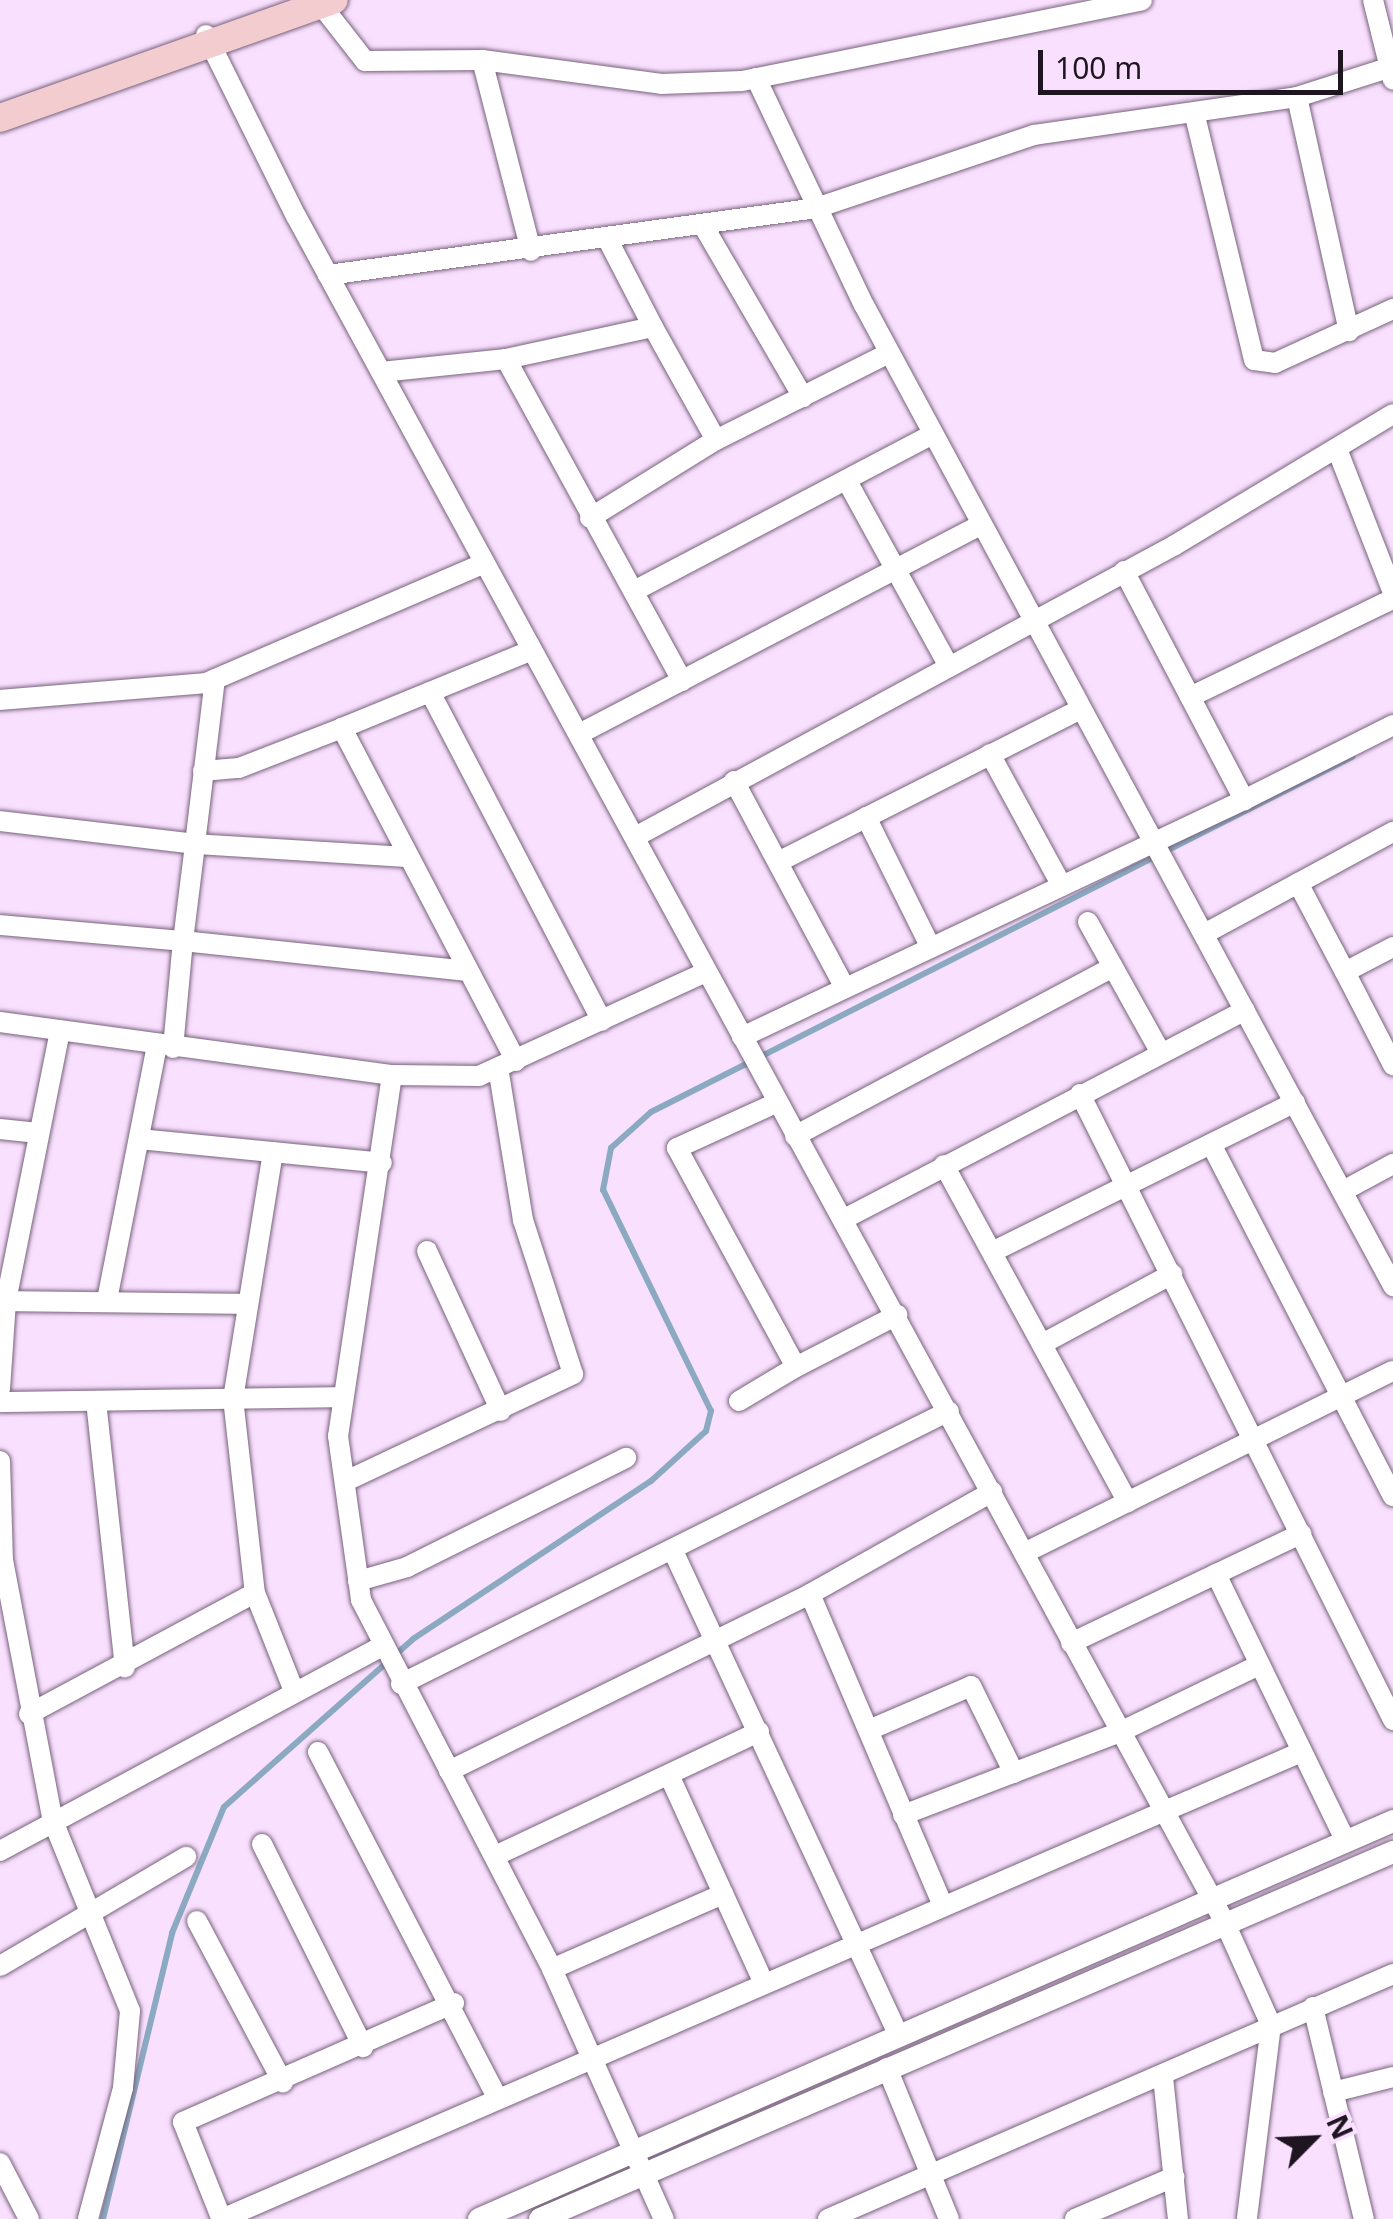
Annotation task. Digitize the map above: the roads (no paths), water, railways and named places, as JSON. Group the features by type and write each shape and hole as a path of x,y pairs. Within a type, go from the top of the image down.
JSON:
{"main road":[{"path":"0,118 318,2"},
{"path":"0,100 208,41"}],"street":[{"path":"318,2 365,60 482,60 661,84 756,78 1077,6 1142,0"},
{"path":"328,275 609,242 816,208 1067,127 1195,116 1392,74 1373,0"},
{"path":"208,41 328,275 776,1103 949,1411 1160,1814 1226,1923 1271,2025 1247,2219"},
{"path":"482,60 532,251"},
{"path":"756,78 889,354 1393,1286"},
{"path":"1297,96 1349,331"},
{"path":"1195,116 1254,360 1275,363 1393,309"},
{"path":"704,227 803,396"},
{"path":"609,242 716,440"},
{"path":"381,372 506,359 653,328"},
{"path":"590,518 716,440 889,354"},
{"path":"506,359 682,681"},
{"path":"635,837 947,663 1124,571 1393,414"},
{"path":"634,591 933,434"},
{"path":"1190,697 1393,596 1337,449"},
{"path":"847,482 947,663"},
{"path":"579,734 980,525"},
{"path":"0,700 215,679 484,563"},
{"path":"1124,571 1244,800"},
{"path":"204,772 239,768 532,650"},
{"path":"108,1300 139,1139 165,1048 183,941 215,679"},
{"path":"430,692 602,1020"},
{"path":"778,862 1080,709"},
{"path":"750,1054 844,986 928,942 1062,886 1160,852 1244,800 1393,725"},
{"path":"342,728 467,971 507,1065 523,1220 574,1362 566,1383 346,1482"},
{"path":"990,754 1062,886"},
{"path":"734,781 844,986"},
{"path":"866,817 928,942"},
{"path":"0,821 195,844 409,857"},
{"path":"1204,934 1393,832"},
{"path":"1298,883 1390,1052"},
{"path":"1088,922 1160,1053"},
{"path":"0,925 467,971"},
{"path":"1345,972 1393,946"},
{"path":"795,1136 1113,967"},
{"path":"0,1022 165,1048 392,1075 507,1065 706,972"},
{"path":"844,1219 1244,1010"},
{"path":"0,1390 9,1235 60,1030"},
{"path":"392,1075 382,1162 342,1397 346,1482 358,1582 391,1666 552,1969 664,2219"},
{"path":"1080,1094 1392,1717"},
{"path":"992,1252 1295,1102"},
{"path":"776,1103 676,1148 796,1367"},
{"path":"0,1129 36,1133"},
{"path":"139,1139 382,1162"},
{"path":"1211,1144 1393,1496"},
{"path":"273,1152 233,1398 255,1592 294,1692"},
{"path":"944,1164 1128,1502"},
{"path":"1343,1192 1393,1164"},
{"path":"427,1250 502,1411"},
{"path":"1042,1344 1172,1274"},
{"path":"6,1301 248,1304"},
{"path":"739,1400 897,1315"},
{"path":"1024,1553 1393,1371"},
{"path":"0,1402 342,1397"},
{"path":"96,1400 125,1667"},
{"path":"0,1851 294,1692 391,1666 674,1553 949,1411"},
{"path":"358,1582 408,1567 626,1458"},
{"path":"0,1461 1,1535 30,1714 53,1821 92,1911 132,2032 88,2219"},
{"path":"449,1771 810,1594 992,1492"},
{"path":"1071,1644 1301,1534"},
{"path":"674,1553 898,2034"},
{"path":"1216,1574 1346,1842"},
{"path":"30,1714 125,1667 255,1592"},
{"path":"810,1594 942,1906"},
{"path":"903,1815 1118,1733 1259,1664"},
{"path":"870,1730 971,1686 1014,1772"},
{"path":"495,1856 759,1732"},
{"path":"318,1752 454,2003 497,2098"},
{"path":"454,2003 283,2084 183,2122 221,2217 1301,1752"},
{"path":"669,1775 764,1983"},
{"path":"479,2219 1393,1821"},
{"path":"262,1844 363,2047"},
{"path":"540,2219 1393,1852"},
{"path":"0,1966 186,1857"},
{"path":"552,1969 723,1894"},
{"path":"197,1920 283,2084"},
{"path":"836,2217 931,2172 1163,2077 1271,2025 1393,1974"},
{"path":"1314,2007 1364,2219"},
{"path":"887,2068 949,2219"},
{"path":"1332,2092 1393,2076"},
{"path":"1163,2077 1178,2219"},
{"path":"0,2164 29,2219"},
{"path":"1075,2219 1174,2177"}],"waterway":[{"path":"103,2219 172,1933 224,1807 413,1639 651,1481 706,1431 711,1411 603,1190 611,1148 651,1112 1352,757"}]}
